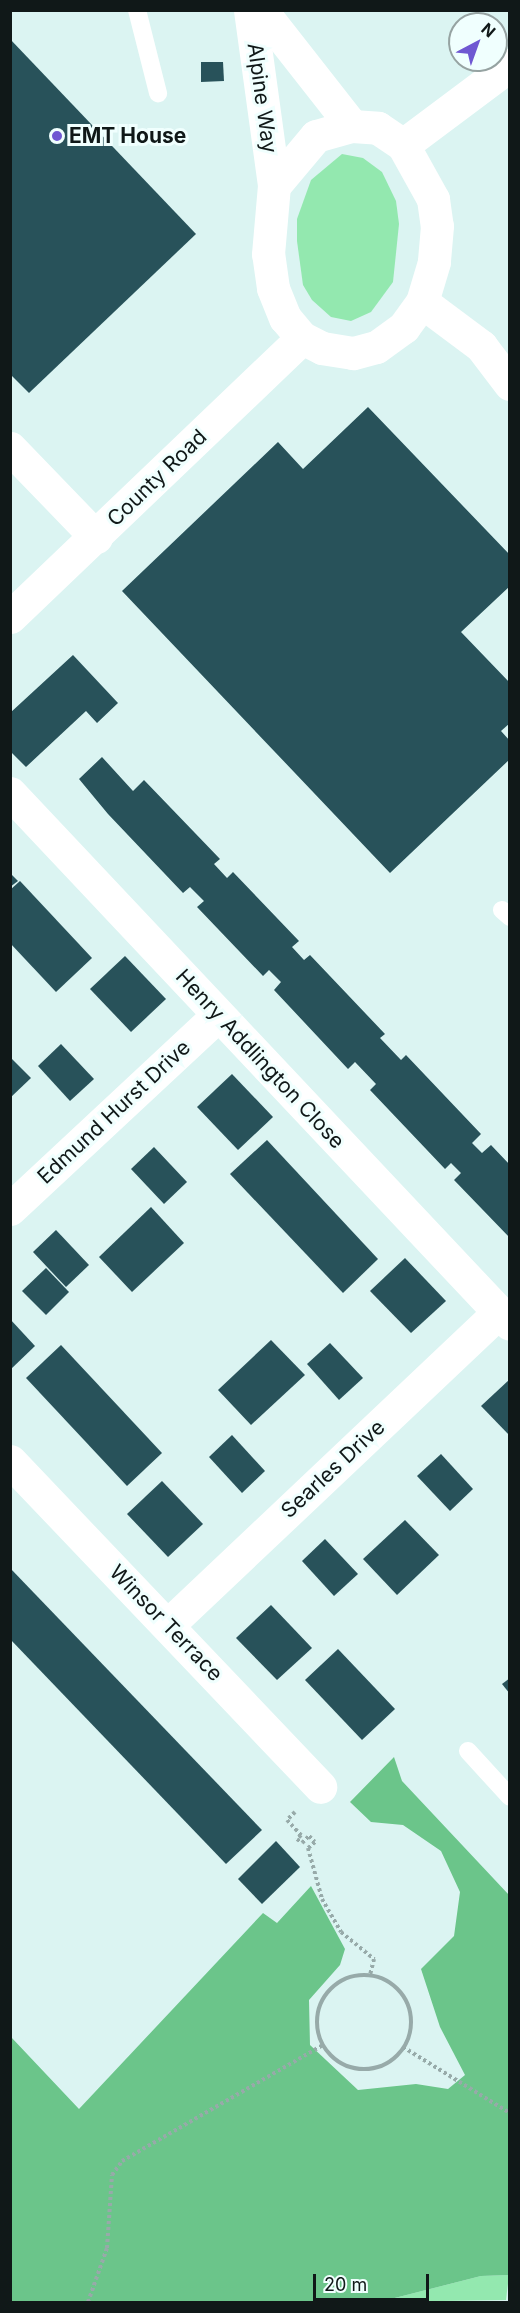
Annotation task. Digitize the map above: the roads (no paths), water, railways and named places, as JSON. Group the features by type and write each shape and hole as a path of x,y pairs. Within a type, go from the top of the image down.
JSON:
{"street":[{"name":"Alpine Way","path":"250,10 274,186 268,254 273,288 285,318 302,338 322,348 353,353 376,347 404,327 422,302 434,262 437,226 433,199 403,145 378,128 352,126 316,136 274,186"},
{"name":"Alpine Way","path":"261,10 352,126"},
{"path":"403,145 510,65"},
{"path":"422,302 481,346 510,384"},
{"name":"County Road","path":"10,617 302,338"},
{"path":"10,448 96,537"},
{"name":"Henry Addlington Close","path":"10,793 504,1318"},
{"name":"Edmund Hurst Drive","path":"10,1209 218,1014"},
{"name":"Searles Drive","path":"168,1625 504,1318"},
{"name":"Winsor Terrace","path":"10,1461 320,1787"}],"lane":[{"path":"137,10 158,93"},
{"path":"468,1751 510,1797"}],"place":[{"name":"EMT House","path":"57,136"}]}
